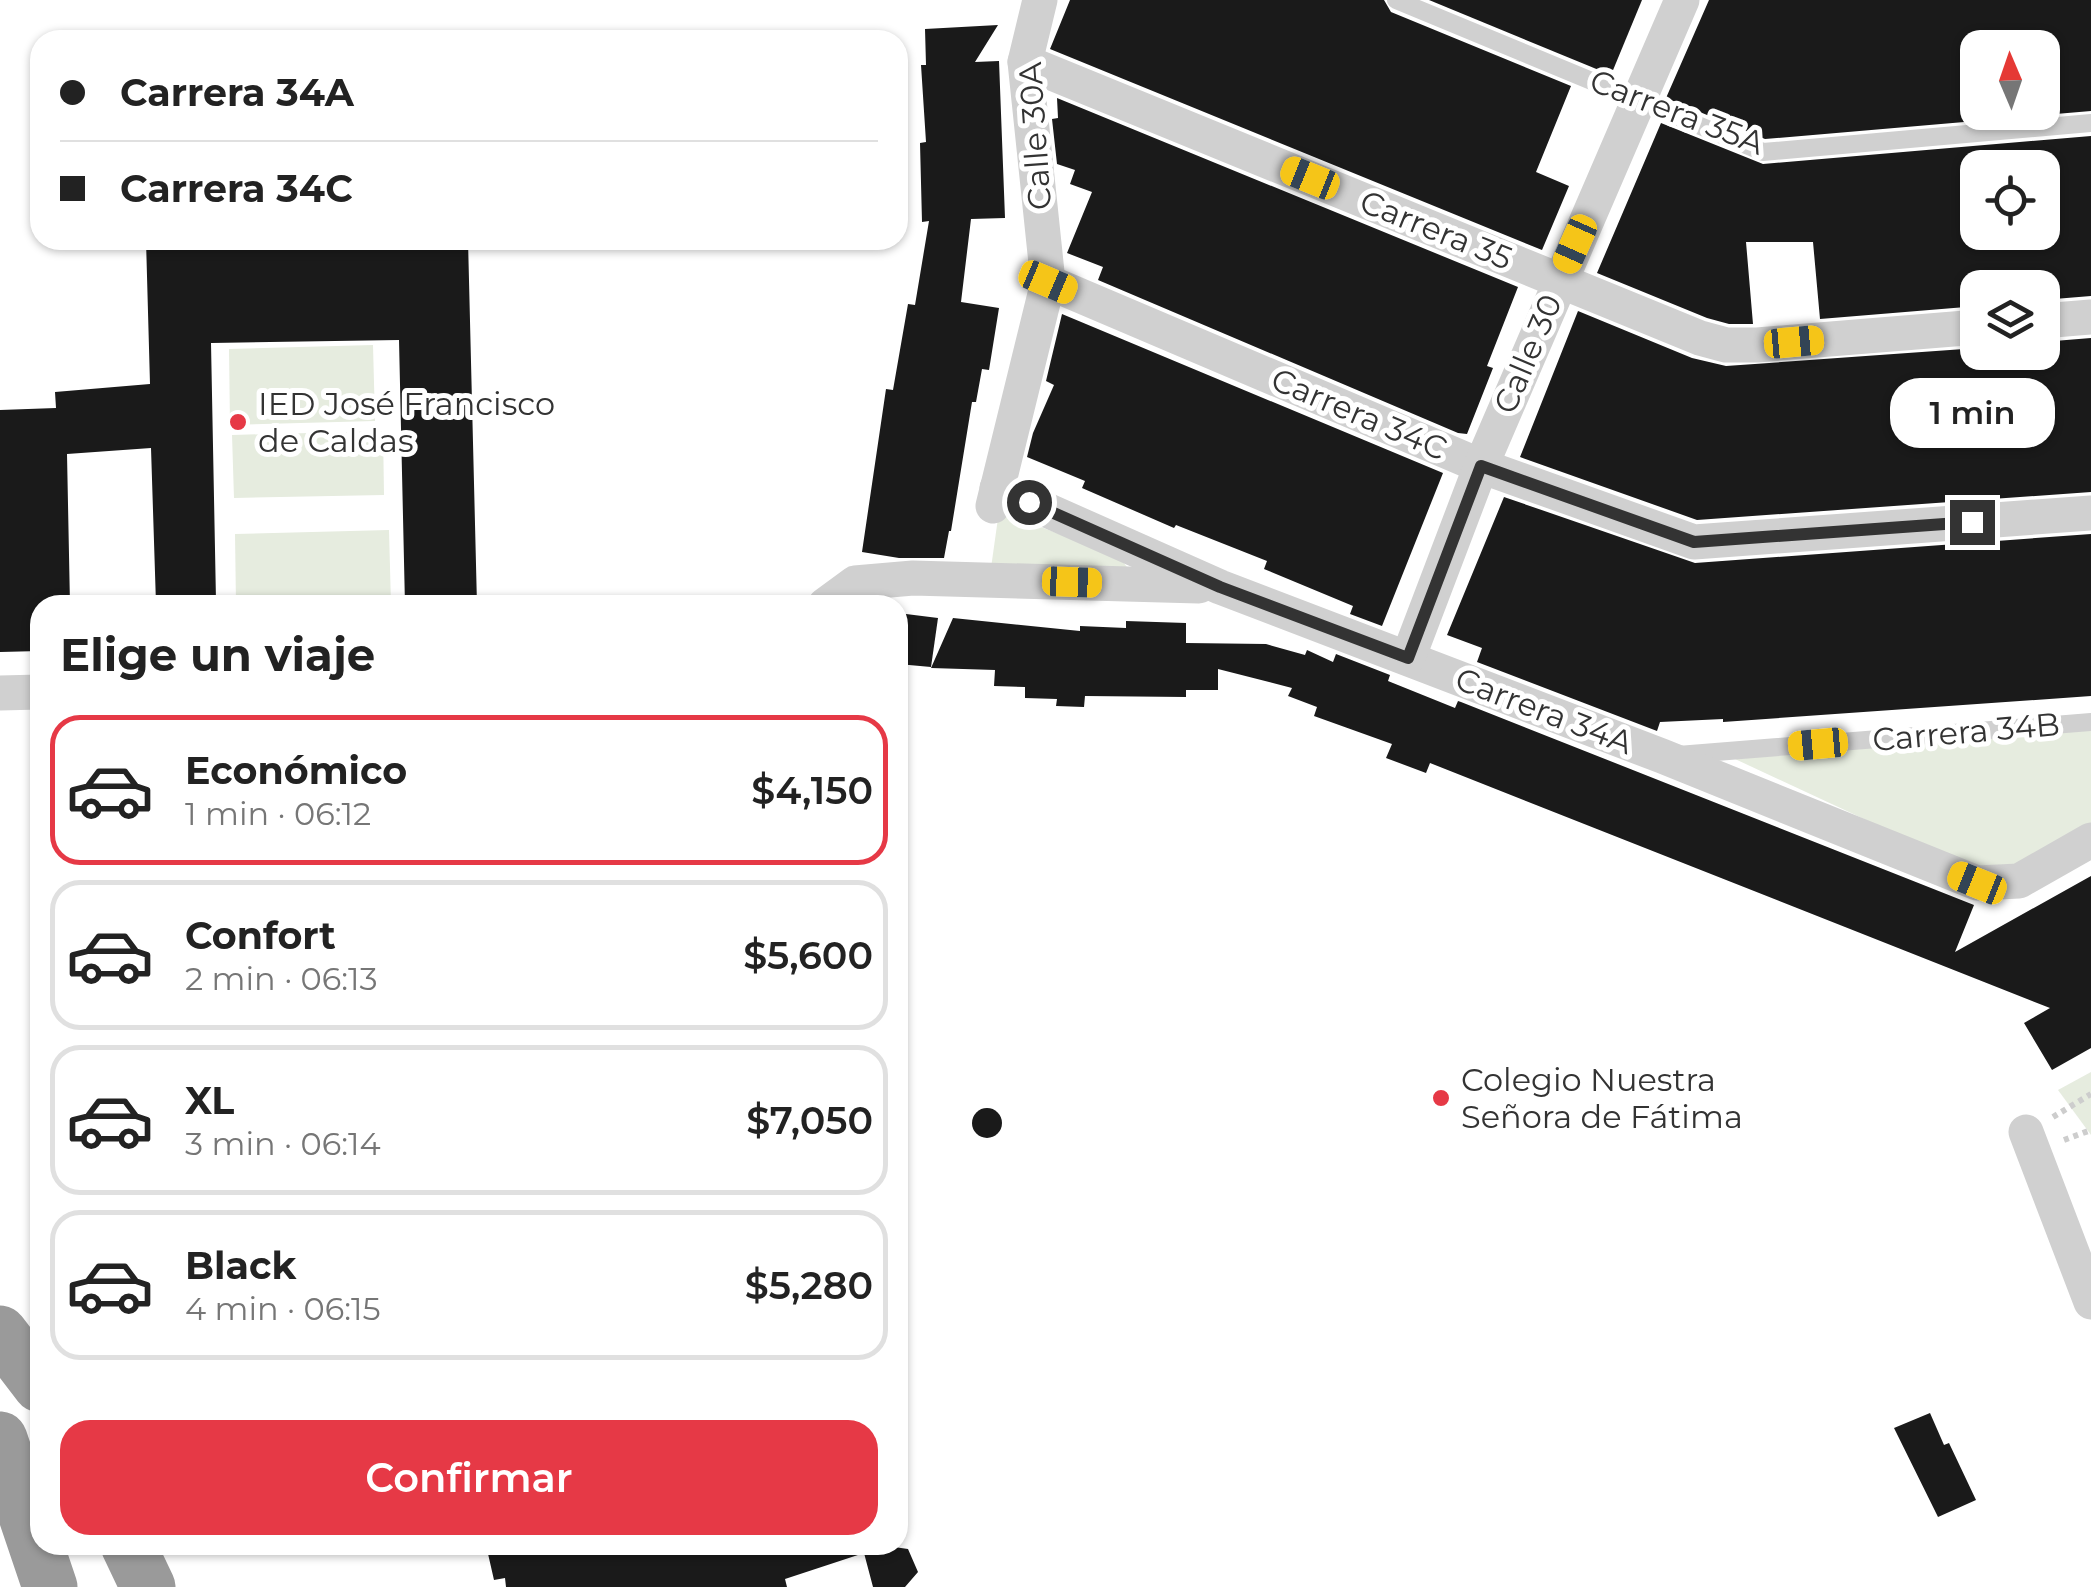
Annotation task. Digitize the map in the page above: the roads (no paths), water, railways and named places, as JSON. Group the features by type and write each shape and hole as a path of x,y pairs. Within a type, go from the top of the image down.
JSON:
{"highway":[{"path":"0,1333 30,1372"},
{"path":"0,1439 30,1528"},
{"path":"39,1555 50,1587"},
{"path":"133,1555 148,1587"}],"street":[{"name":"Calle 30A","path":"995,497 1048,282 1025,62 1040,0"},
{"name":"Calle 30","path":"1408,658 1481,466 1682,0"},
{"name":"Carrera 35","path":"1025,62 1700,338 1758,345 1960,328"},
{"name":"Carrera 34C","path":"1048,282 1481,466 1694,542 2091,513"},
{"path":"2060,321 2091,318"},
{"name":"Carrera 34A","path":"995,497 1977,883 2019,881 2091,840"},
{"path":"839,595 855,584 913,578 1220,587"},
{"path":"0,693 30,692"},
{"path":"2026,1132 2091,1302"}],"lane":[{"name":"Carrera 35A","path":"1396,0 1763,152 2091,124"},
{"name":"Carrera 34B","path":"1662,756 2091,722"}],"place":[{"name":"IED José Francisco de Caldas","path":"238,422"},
{"name":"Colegio Nuestra Señora de Fátima","path":"1441,1098"}]}
